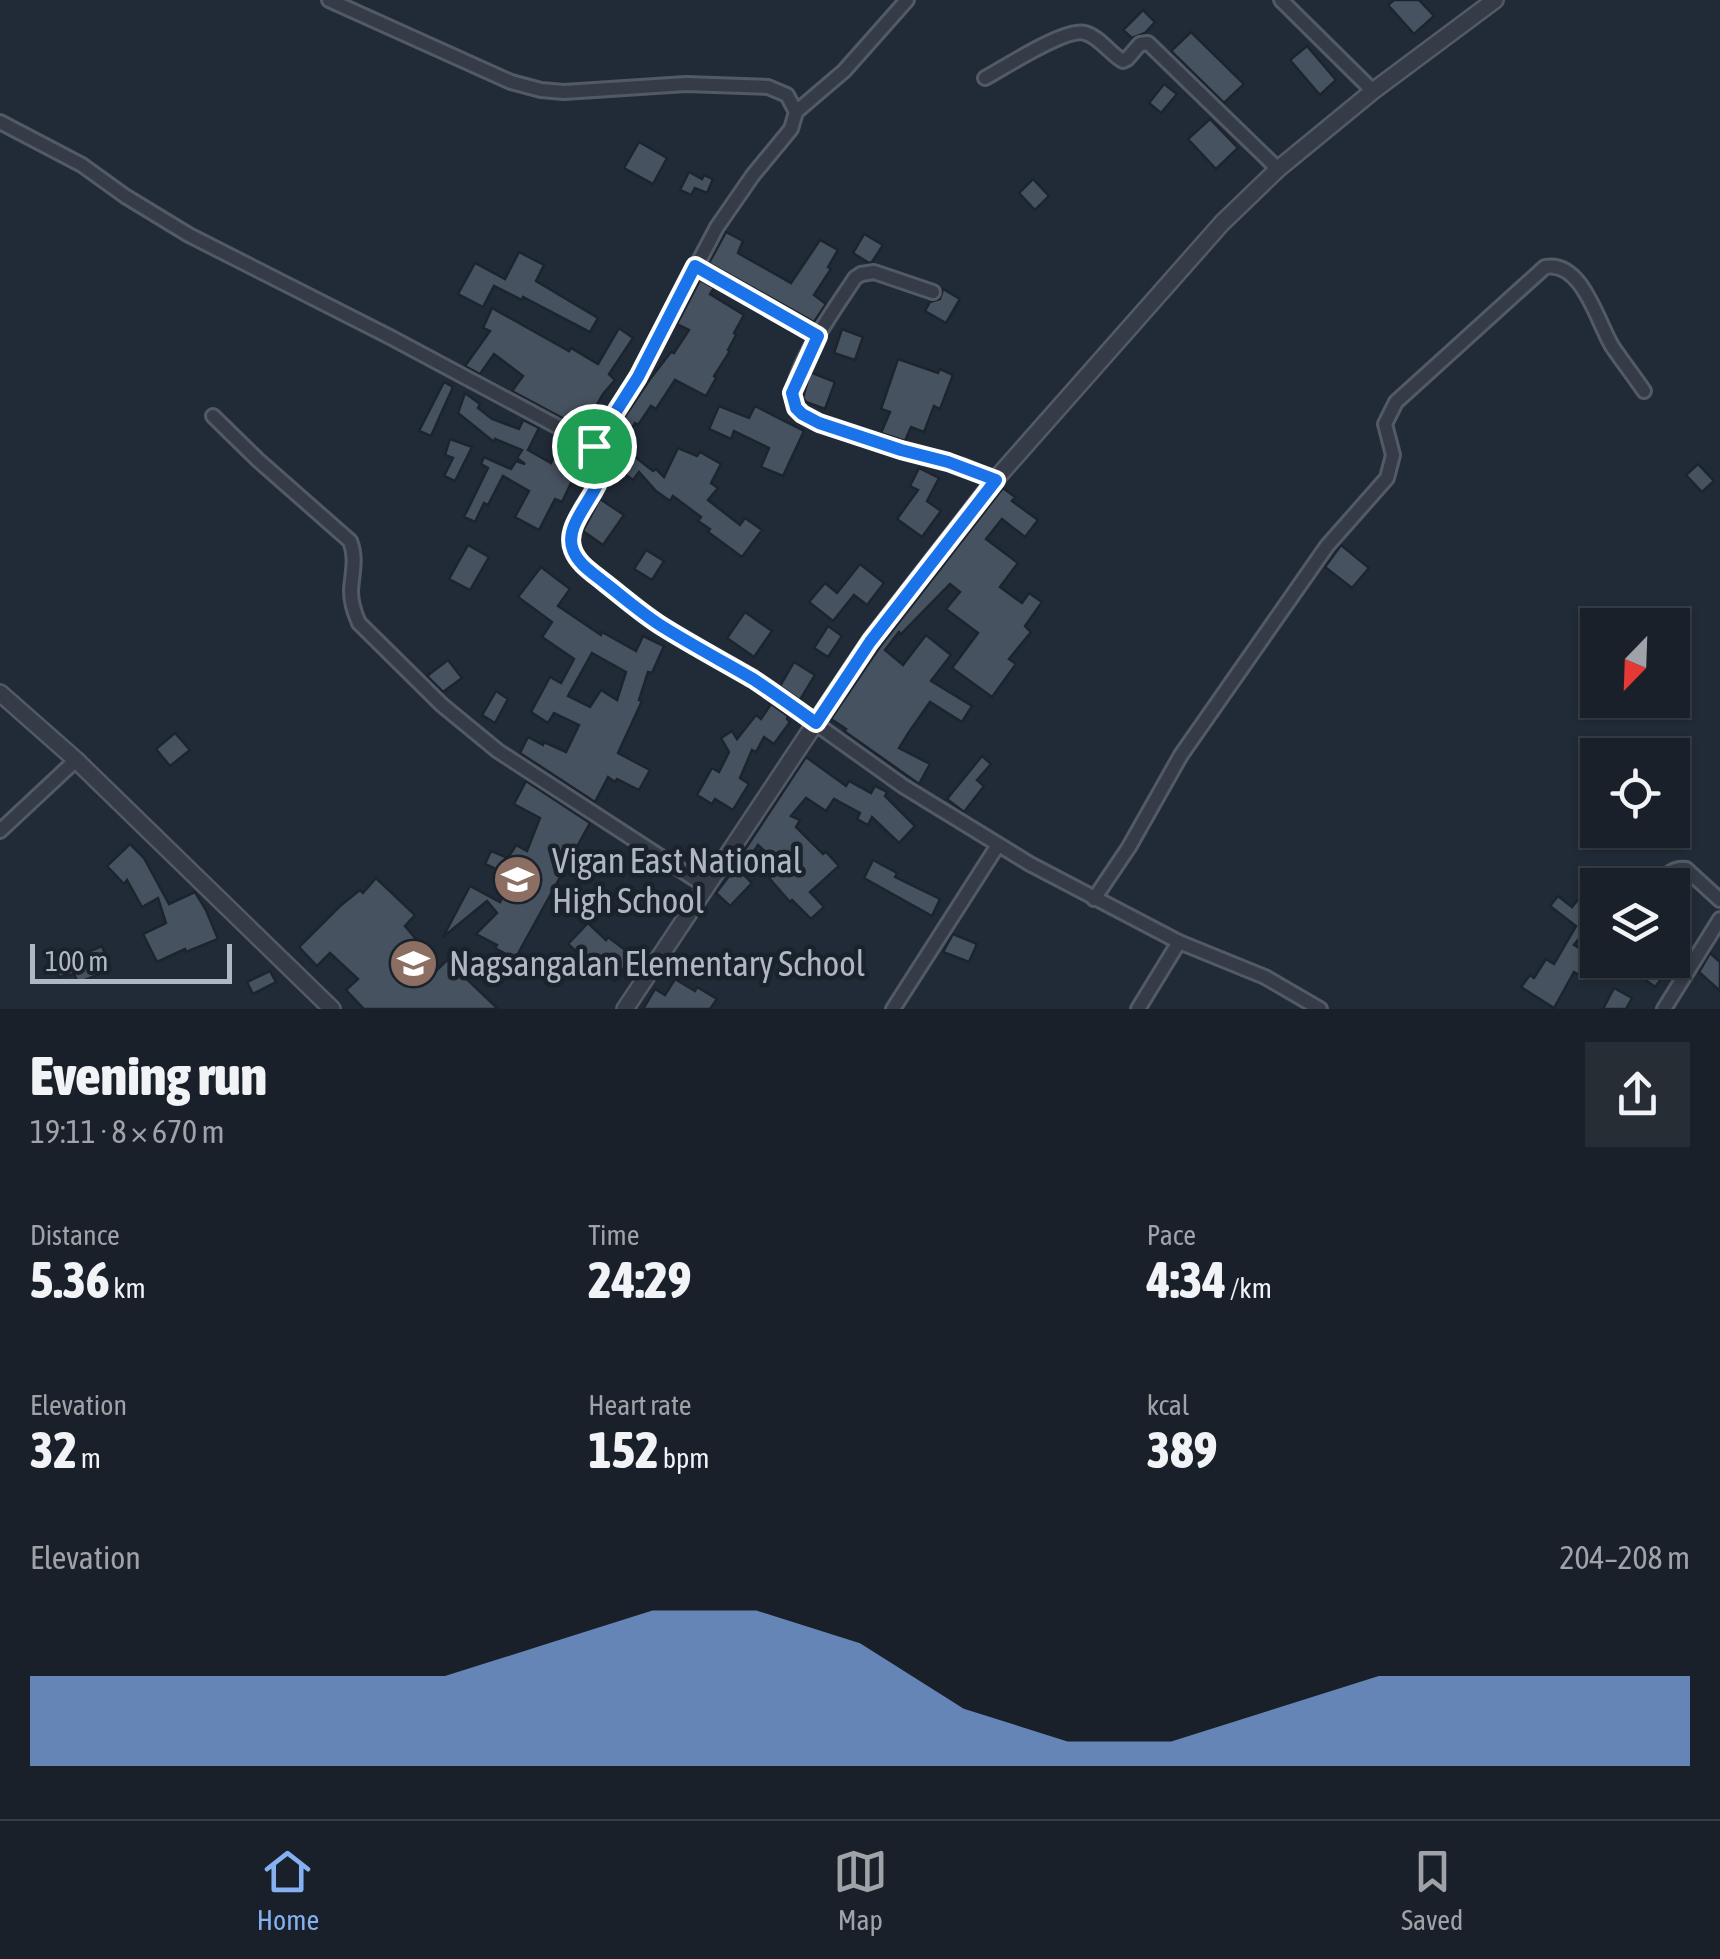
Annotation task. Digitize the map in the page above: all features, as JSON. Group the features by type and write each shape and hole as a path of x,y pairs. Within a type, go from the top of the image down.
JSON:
{"street":[{"path":"330,0 511,82 540,90 686,84 768,87 787,95 796,112"},
{"path":"594,446 638,377 717,227 791,129 796,112 844,71 908,0"},
{"path":"1282,0 1373,91"},
{"path":"625,1009 870,642 996,480 1222,223 1278,170 1373,91 1495,0"},
{"path":"985,78 1074,32 1094,38 1121,61 1128,60 1140,44 1148,43 1278,170"},
{"path":"0,122 70,158 189,235 594,446 604,465 570,537 574,553 580,562 656,622 756,681 903,786 998,844 1094,899 1179,942 1265,977 1320,1009"},
{"path":"695,266 818,336"},
{"path":"1094,899 1129,847 1181,755 1327,546 1386,478 1393,455 1385,424 1396,402 1545,268 1555,266 1564,269 1586,292 1612,346 1644,391"},
{"path":"932,292 874,272 854,278 818,336 792,393 796,408 819,423 996,480"},
{"path":"212,416 350,541 355,553 351,594 359,623 442,705 498,751 707,887"},
{"path":"0,692 76,760 332,1009"},
{"path":"0,830 76,760"},
{"path":"893,1009 998,844"},
{"path":"1690,873 1720,900"},
{"path":"1664,1009 1720,919"},
{"path":"1138,1009 1179,942"}],"building":[{"path":"1394,0 1419,0 1434,16 1414,34 1388,5"},
{"path":"1143,10 1155,22 1145,33 1132,38 1123,30"},
{"path":"1191,32 1244,84 1224,103 1171,51"},
{"path":"1307,46 1336,80 1320,95 1290,60"},
{"path":"1164,84 1177,94 1161,113 1149,103"},
{"path":"1210,119 1238,148 1216,169 1188,139"},
{"path":"639,142 667,158 653,184 624,168"},
{"path":"689,172 702,179 704,175 713,179 707,193 695,188 691,195 680,190"},
{"path":"1033,179 1049,196 1035,210 1019,193"},
{"path":"726,232 743,241 738,253 791,283 820,240 838,250 814,295 826,304 814,322 709,263"},
{"path":"864,234 883,245 869,263 853,253"},
{"path":"519,252 544,265 536,281 598,318 590,332 494,286 483,307 458,294 475,263 505,279"},
{"path":"700,280 714,288 710,294 744,315 730,351 706,396 675,380 656,409 651,406 638,425 635,423 621,446 664,477 678,448 697,456 700,452 721,464 711,483 718,488 708,500 740,525 745,518 762,530 742,557 708,532 710,529 698,521 701,517 673,496 670,501 639,472 633,480 614,466 619,459 606,445 689,330 677,324"},
{"path":"943,289 960,299 946,323 925,311 930,302 940,299"},
{"path":"492,308 598,364 619,328 633,338 609,374 615,380 603,394 585,430 512,391 523,376 494,354 480,374 465,366 490,331 483,328"},
{"path":"842,329 863,337 855,360 834,353"},
{"path":"898,359 953,375 940,409 934,406 924,432 911,427 905,441 881,433 890,412 881,409"},
{"path":"810,372 835,382 825,409 803,398"},
{"path":"444,382 453,387 431,436 419,431"},
{"path":"465,393 492,419 519,429 523,420 539,428 528,450 551,463 556,452 572,459 564,475 573,479 562,502 555,499 539,530 515,517 529,491 503,476 475,522 464,517 488,468 481,464 484,457 511,469 516,461 525,464 517,458 522,450 495,439 494,442 458,413"},
{"path":"719,406 749,418 755,406 804,431 783,476 761,467 769,448 734,431 731,439 709,429"},
{"path":"450,439 472,447 455,481 444,476 453,458 445,455"},
{"path":"1698,464 1714,481 1702,492 1686,475"},
{"path":"919,468 939,478 927,501 941,511 922,537 897,519 918,490 910,486"},
{"path":"1003,488 1015,497 1012,501 1038,520 1025,537 1002,519 986,539 1018,563 1000,587 1022,603 1029,593 1042,602 1025,626 1031,632 1009,659 1016,664 992,697 952,668 978,633 946,609 960,592 950,584 885,650 903,665 926,635 951,655 931,681 972,706 962,722 930,702 909,732 899,748 930,764 919,784 831,719 879,648"},
{"path":"600,499 624,515 603,545 583,531"},
{"path":"468,545 489,557 470,590 449,579"},
{"path":"1341,545 1369,568 1352,588 1325,567"},
{"path":"646,550 664,561 652,580 634,569"},
{"path":"860,564 884,583 867,605 854,595 833,621 809,602 825,583 837,593"},
{"path":"541,567 570,589 558,606 601,635 602,632 636,651 643,636 664,646 652,673 648,672 639,700 642,701 618,753 650,770 639,790 608,777 595,802 520,753 528,737 566,752 579,725 554,713 548,723 531,712 550,677 561,683 574,659 542,637 552,622 518,597","holes":["592,653 626,672 617,700 601,690 590,707 568,696"]},
{"path":"745,612 772,631 754,657 727,638"},
{"path":"828,626 842,636 828,657 814,648"},
{"path":"448,660 462,678 443,692 427,676"},
{"path":"794,662 815,675 800,700 780,686"},
{"path":"496,691 508,699 495,723 482,715"},
{"path":"771,704 790,722 774,744 764,737 756,752 752,750 740,778 749,784 733,810 715,799 712,804 697,795 712,768 719,772 729,752 721,738 732,731 737,739 756,715 761,719"},
{"path":"175,733 190,750 170,766 156,749"},
{"path":"982,756 991,764 977,780 984,786 964,812 947,799"},
{"path":"806,757 846,786 849,781 871,793 875,786 887,792 885,796 915,826 899,843 872,817 868,825 857,819 860,813 834,799 826,811 806,798 791,816 800,820 796,827 839,866 810,892 824,907 811,919 769,878 782,867 758,845 749,859 742,854"},
{"path":"526,781 590,823 515,959 476,934 497,913 487,901 443,937 470,886 500,902 513,877 485,864 491,851 508,858 516,845 527,851 540,818 514,804"},
{"path":"130,844 144,858 169,904 195,892 218,939 157,962 143,934 166,923 158,898 142,907 127,880 124,884 107,866"},
{"path":"873,860 897,873 895,877 940,899 932,916 864,878"},
{"path":"736,867 752,883 730,906 716,893"},
{"path":"376,878 415,915 405,926 426,951 412,963 429,978 447,960 498,1009 364,1009 346,990 358,979 330,953 317,966 299,947 340,906 360,890 363,893"},
{"path":"1558,896 1572,907 1580,897 1580,938 1574,945 1580,949 1580,973 1574,972 1554,1008 1521,987 1530,975 1534,978 1546,959 1554,964 1576,926 1550,906"},
{"path":"588,923 606,940 608,937 633,956 614,981 568,944"},
{"path":"953,934 977,944 969,962 943,952"},
{"path":"102,946 111,969 78,983 74,974 59,977 56,965"},
{"path":"1710,953 1720,962 1720,991 1699,972"},
{"path":"270,971 276,982 253,994 247,982"},
{"path":"1643,978 1662,978 1655,987"},
{"path":"675,979 717,999 710,1009 643,1009 655,989 665,995"},
{"path":"1614,988 1632,998 1626,1009 1603,1009"}],"place":[{"name":"Vigan East National High School","path":"517,880"},
{"name":"Nagsangalan Elementary School","path":"414,963"}],"route":[{"path":"695,266 818,336 792,393 796,408 810,420 963,466 996,480 870,642 816,723 756,681 656,622 580,562 570,537 604,465 594,446 638,377 695,266"}]}
